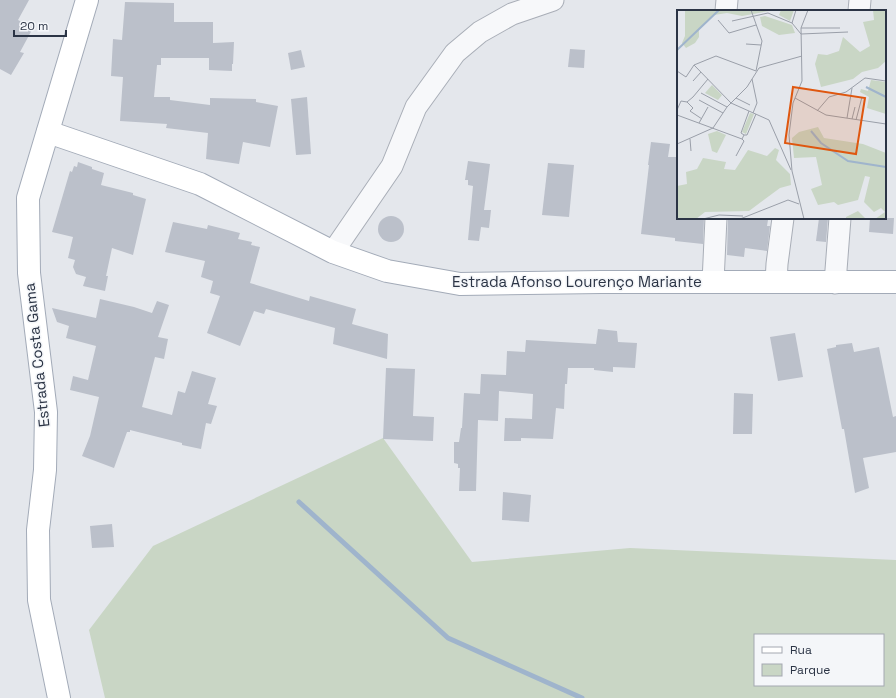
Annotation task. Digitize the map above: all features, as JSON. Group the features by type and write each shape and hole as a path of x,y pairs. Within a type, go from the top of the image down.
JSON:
{"main road":[{"name":"Estrada Costa Gama","path":"59,698 39,600 38,530 45,470 46,412 29,273 28,198 87,0"},
{"name":"Estrada Afonso Lourenço Mariante","path":"48,132 200,184 333,252 387,271 460,284 896,282"}],"street":[{"path":"333,252 392,166 416,108 455,53 480,32 512,14 553,0"},
{"path":"726,10 727,0"},
{"path":"859,10 860,0"},
{"path":"714,282 716,219"},
{"path":"776,282 776,264 783,219"},
{"path":"835,282 840,219"}],"green space":[{"path":"383,438 472,562 630,548 896,560 896,698 105,698 89,630 153,546"}],"building":[{"path":"0,0 29,0 18,20 33,28 20,52 24,53 11,75 0,69"},
{"path":"125,2 174,3 174,22 213,22 213,43 234,42 232,71 209,70 209,58 161,58 161,65 157,65 154,97 170,97 170,100 210,105 210,98 256,99 256,102 278,106 270,147 243,142 239,164 206,159 208,133 166,128 167,124 120,121 123,77 111,76 113,39 122,40"},
{"path":"570,49 585,50 584,68 568,67"},
{"path":"301,50 305,67 291,70 288,53"},
{"path":"307,97 311,154 296,155 291,99"},
{"path":"651,142 670,144 668,157 677,157 677,219 704,219 703,244 675,241 675,238 641,234"},
{"path":"468,161 490,164 484,210 491,210 489,228 481,227 479,241 468,240 473,186 468,185 468,180 465,180"},
{"path":"78,162 104,173 101,185 133,193 133,195 146,199 133,255 112,248 106,276 108,276 105,291 83,286 86,277 76,274 73,267 75,260 68,258 73,237 52,232 70,171 72,172 74,166 77,167"},
{"path":"548,163 574,165 569,217 542,215"},
{"path":"391,216 400,220 404,229 400,238 391,242 382,238 378,229 382,220"},
{"path":"894,218 893,234 869,232 870,219"},
{"path":"728,219 768,220 767,226 770,226 767,251 745,248 744,257 727,255"},
{"path":"819,219 828,219 826,242 816,241"},
{"path":"173,222 207,229 208,225 240,233 238,239 252,242 251,245 260,247 250,283 309,301 310,296 356,309 352,324 388,334 387,359 333,344 335,328 266,309 264,314 254,311 240,346 207,333 220,296 210,293 213,281 201,277 205,261 165,252"},
{"path":"100,299 152,313 157,301 169,305 158,337 168,339 164,359 155,357 142,407 172,415 178,391 185,393 192,371 216,378 208,404 217,406 211,424 206,423 201,449 130,430 130,432 127,432 114,468 82,456 90,436 99,397 70,390 73,376 88,380 96,346 66,338 69,326 57,322 52,308 96,318"},
{"path":"598,329 617,331 618,342 637,343 635,368 613,367 613,372 594,370 594,368 568,368 567,384 565,384 564,409 556,408 553,439 521,438 521,441 504,441 505,418 532,419 533,394 499,391 498,421 478,420 476,491 459,491 460,468 458,468 458,464 454,463 454,442 459,442 462,428 464,393 480,394 481,374 506,375 507,351 525,352 526,340 596,344"},
{"path":"795,333 803,377 778,381 770,337"},
{"path":"852,343 854,352 879,347 893,417 896,416 896,452 863,458 869,488 855,493 844,429 842,429 827,349 836,347 836,345"},
{"path":"386,368 415,369 413,416 434,417 433,441 383,439"},
{"path":"734,393 753,394 752,434 733,434"},
{"path":"503,492 531,495 529,522 502,520"},
{"path":"112,524 114,547 92,548 90,526"}],"waterway":[{"path":"299,502 448,638 582,698"}]}
